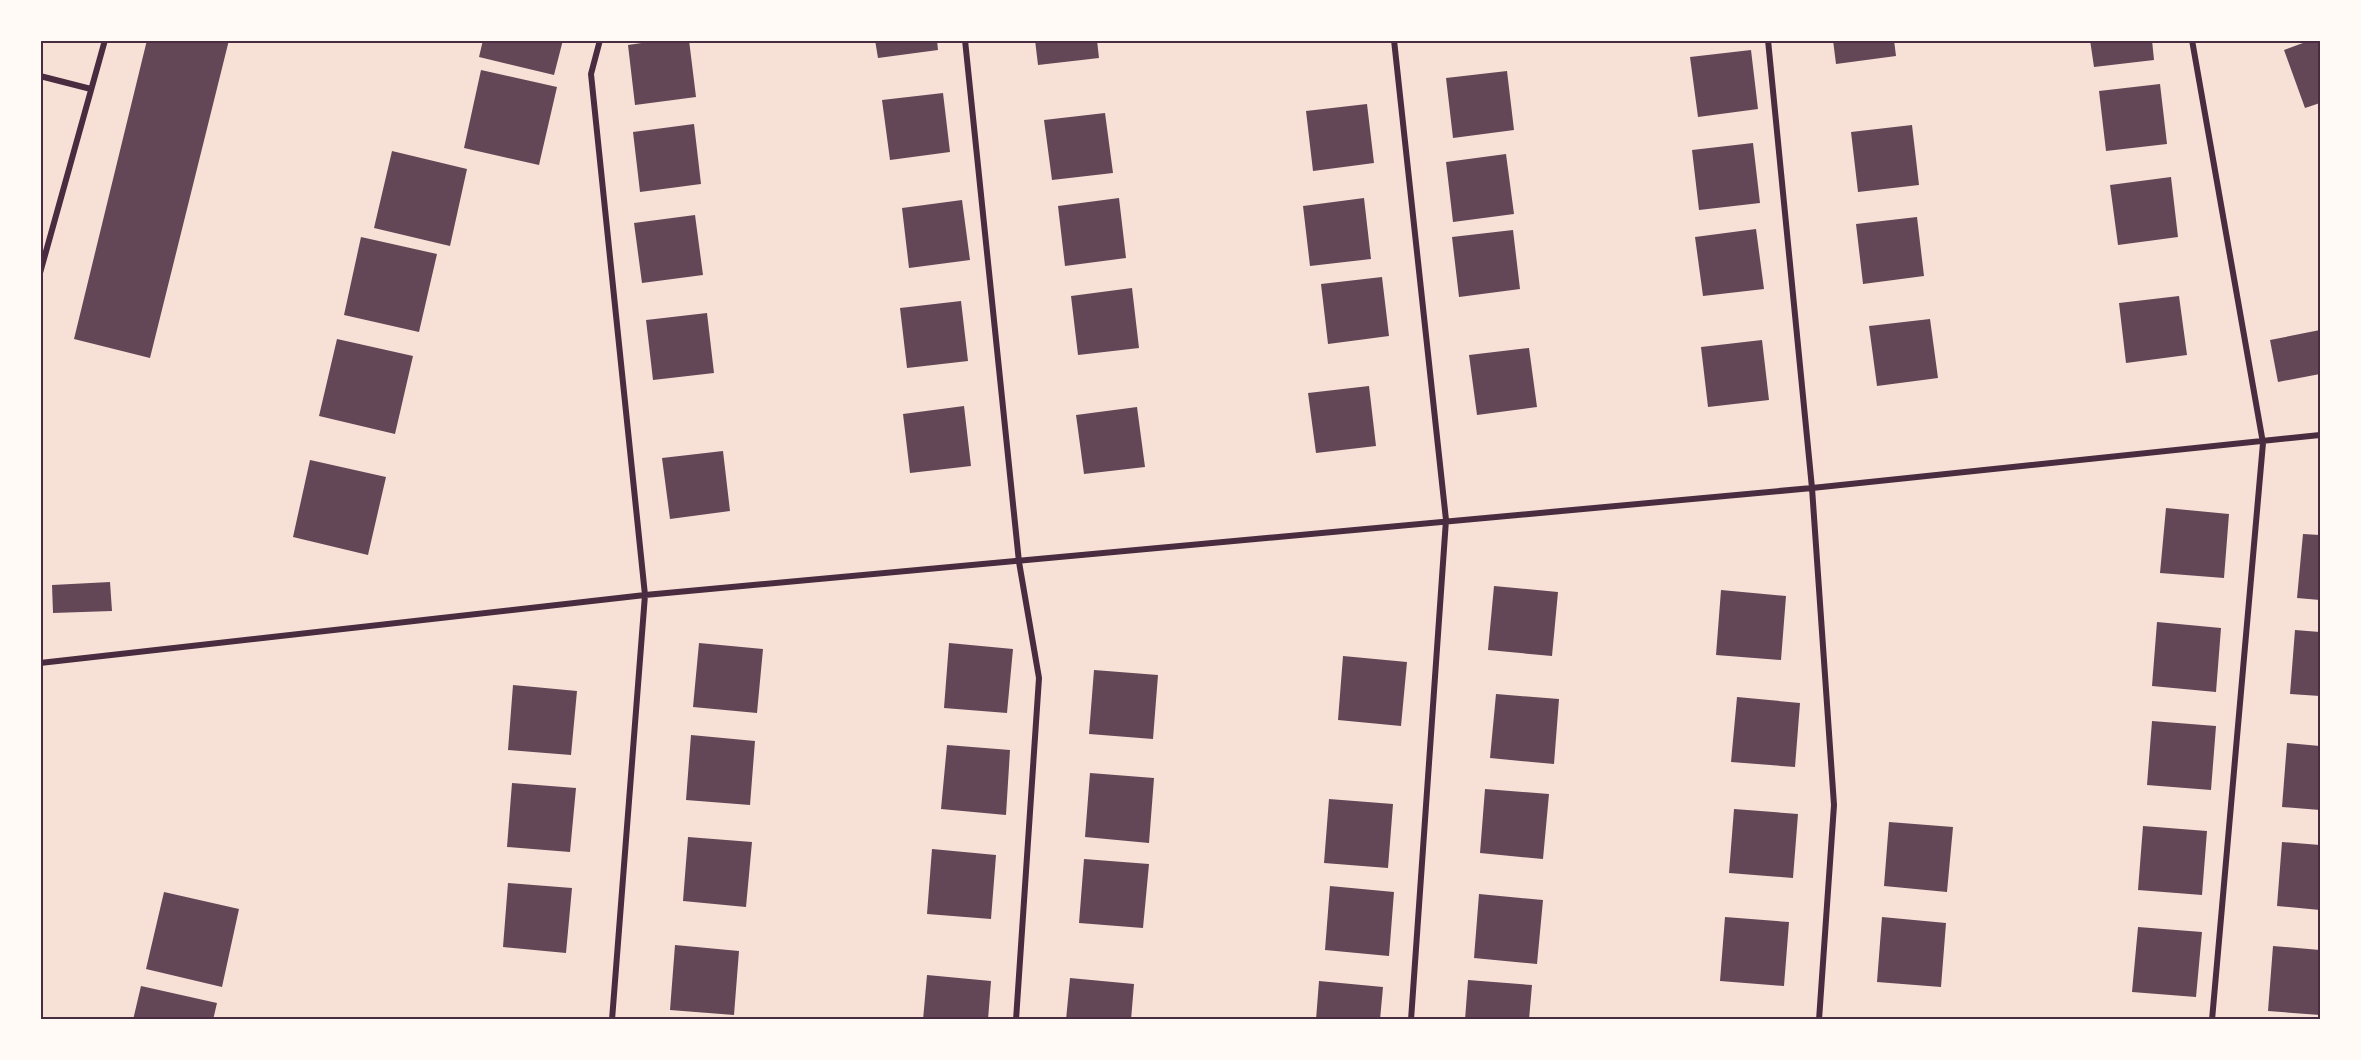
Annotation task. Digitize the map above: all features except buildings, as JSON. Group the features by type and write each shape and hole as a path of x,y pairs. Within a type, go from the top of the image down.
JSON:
{"street":[{"path":"40,273 105,40"},
{"path":"600,40 591,74 645,595 612,1020"},
{"path":"965,40 1019,562 1039,678 1016,1020"},
{"path":"1394,40 1446,520 1411,1020"},
{"path":"1768,40 1812,488 1834,805 1819,1020"},
{"path":"2192,40 2263,442 2212,1020"},
{"path":"40,76 91,89"},
{"path":"40,663 645,595 1812,488 2320,435"}]}
